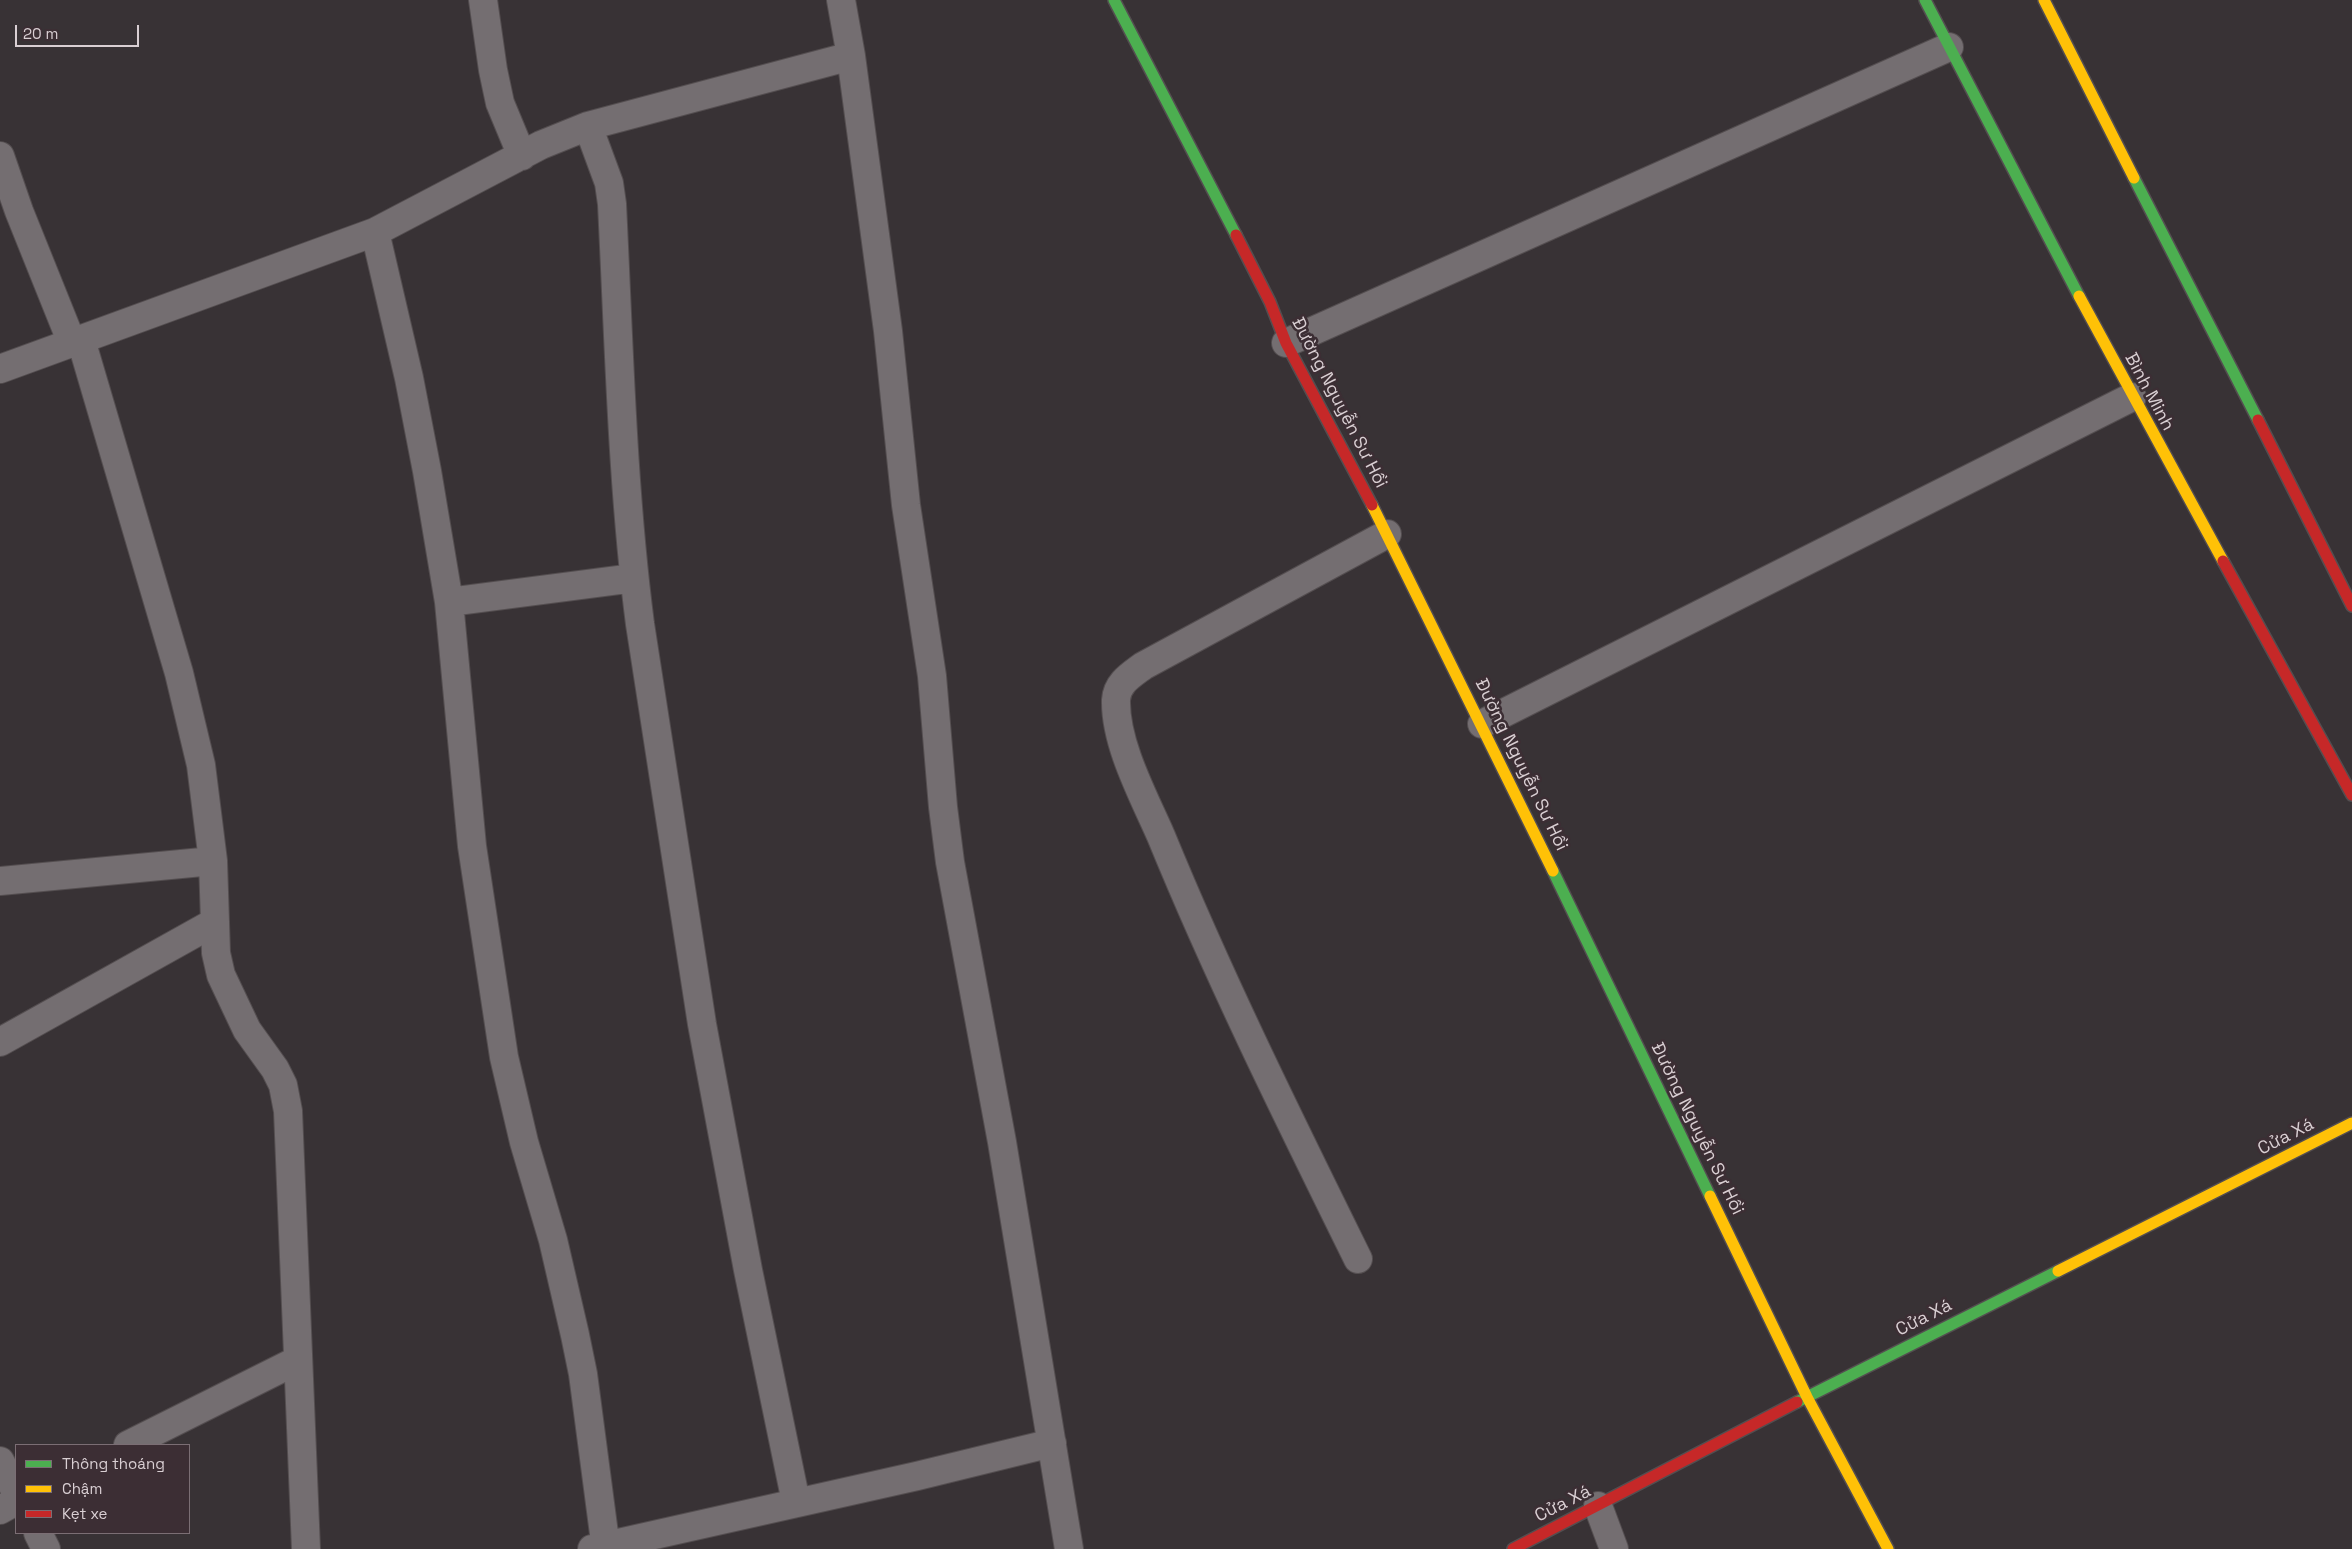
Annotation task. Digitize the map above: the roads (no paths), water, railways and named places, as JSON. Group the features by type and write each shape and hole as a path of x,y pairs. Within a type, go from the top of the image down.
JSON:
{"street":[{"path":"483,0 492,70 500,103 522,156"},
{"path":"841,0 851,56 888,331 906,505 932,676 943,807 950,862 1002,1142 1068,1549"},
{"name":"Đường Nguyễn Sư Hồi","path":"1114,0 1270,302 1286,343 1386,534 1482,724 1807,1397 1888,1549"},
{"name":"Bình Minh","path":"1925,0 2132,398 2352,796"},
{"path":"2044,0 2352,606"},
{"path":"1286,343 1949,47"},
{"path":"0,369 375,232 542,145 588,126 851,56"},
{"path":"588,126 609,183 612,204 634,578 702,1024 748,1270 796,1502"},
{"path":"0,156 19,211 76,342 179,673 202,766 213,861 216,952 221,975 246,1030 275,1069 283,1086 288,1111 306,1549"},
{"path":"375,232 411,388 449,602 472,846 504,1057 524,1142 535,1172 552,1240 583,1374 602,1548 1052,1443"},
{"path":"1482,724 2132,398"},
{"path":"1358,1259 1248,1036 1178,879 1129,760 1122,737 1116,700 1118,690 1126,679 1143,666 1386,534"},
{"path":"449,602 634,578"},
{"path":"0,881 213,861"},
{"path":"0,1042 215,922"},
{"name":"Cửa Xá","path":"1513,1549 1807,1397 2352,1123"},
{"path":"130,1444 298,1360"},
{"path":"0,1461 15,1490"},
{"path":"0,1510 15,1502"},
{"path":"1598,1506 1614,1549"},
{"path":"38,1534 46,1549"}]}
